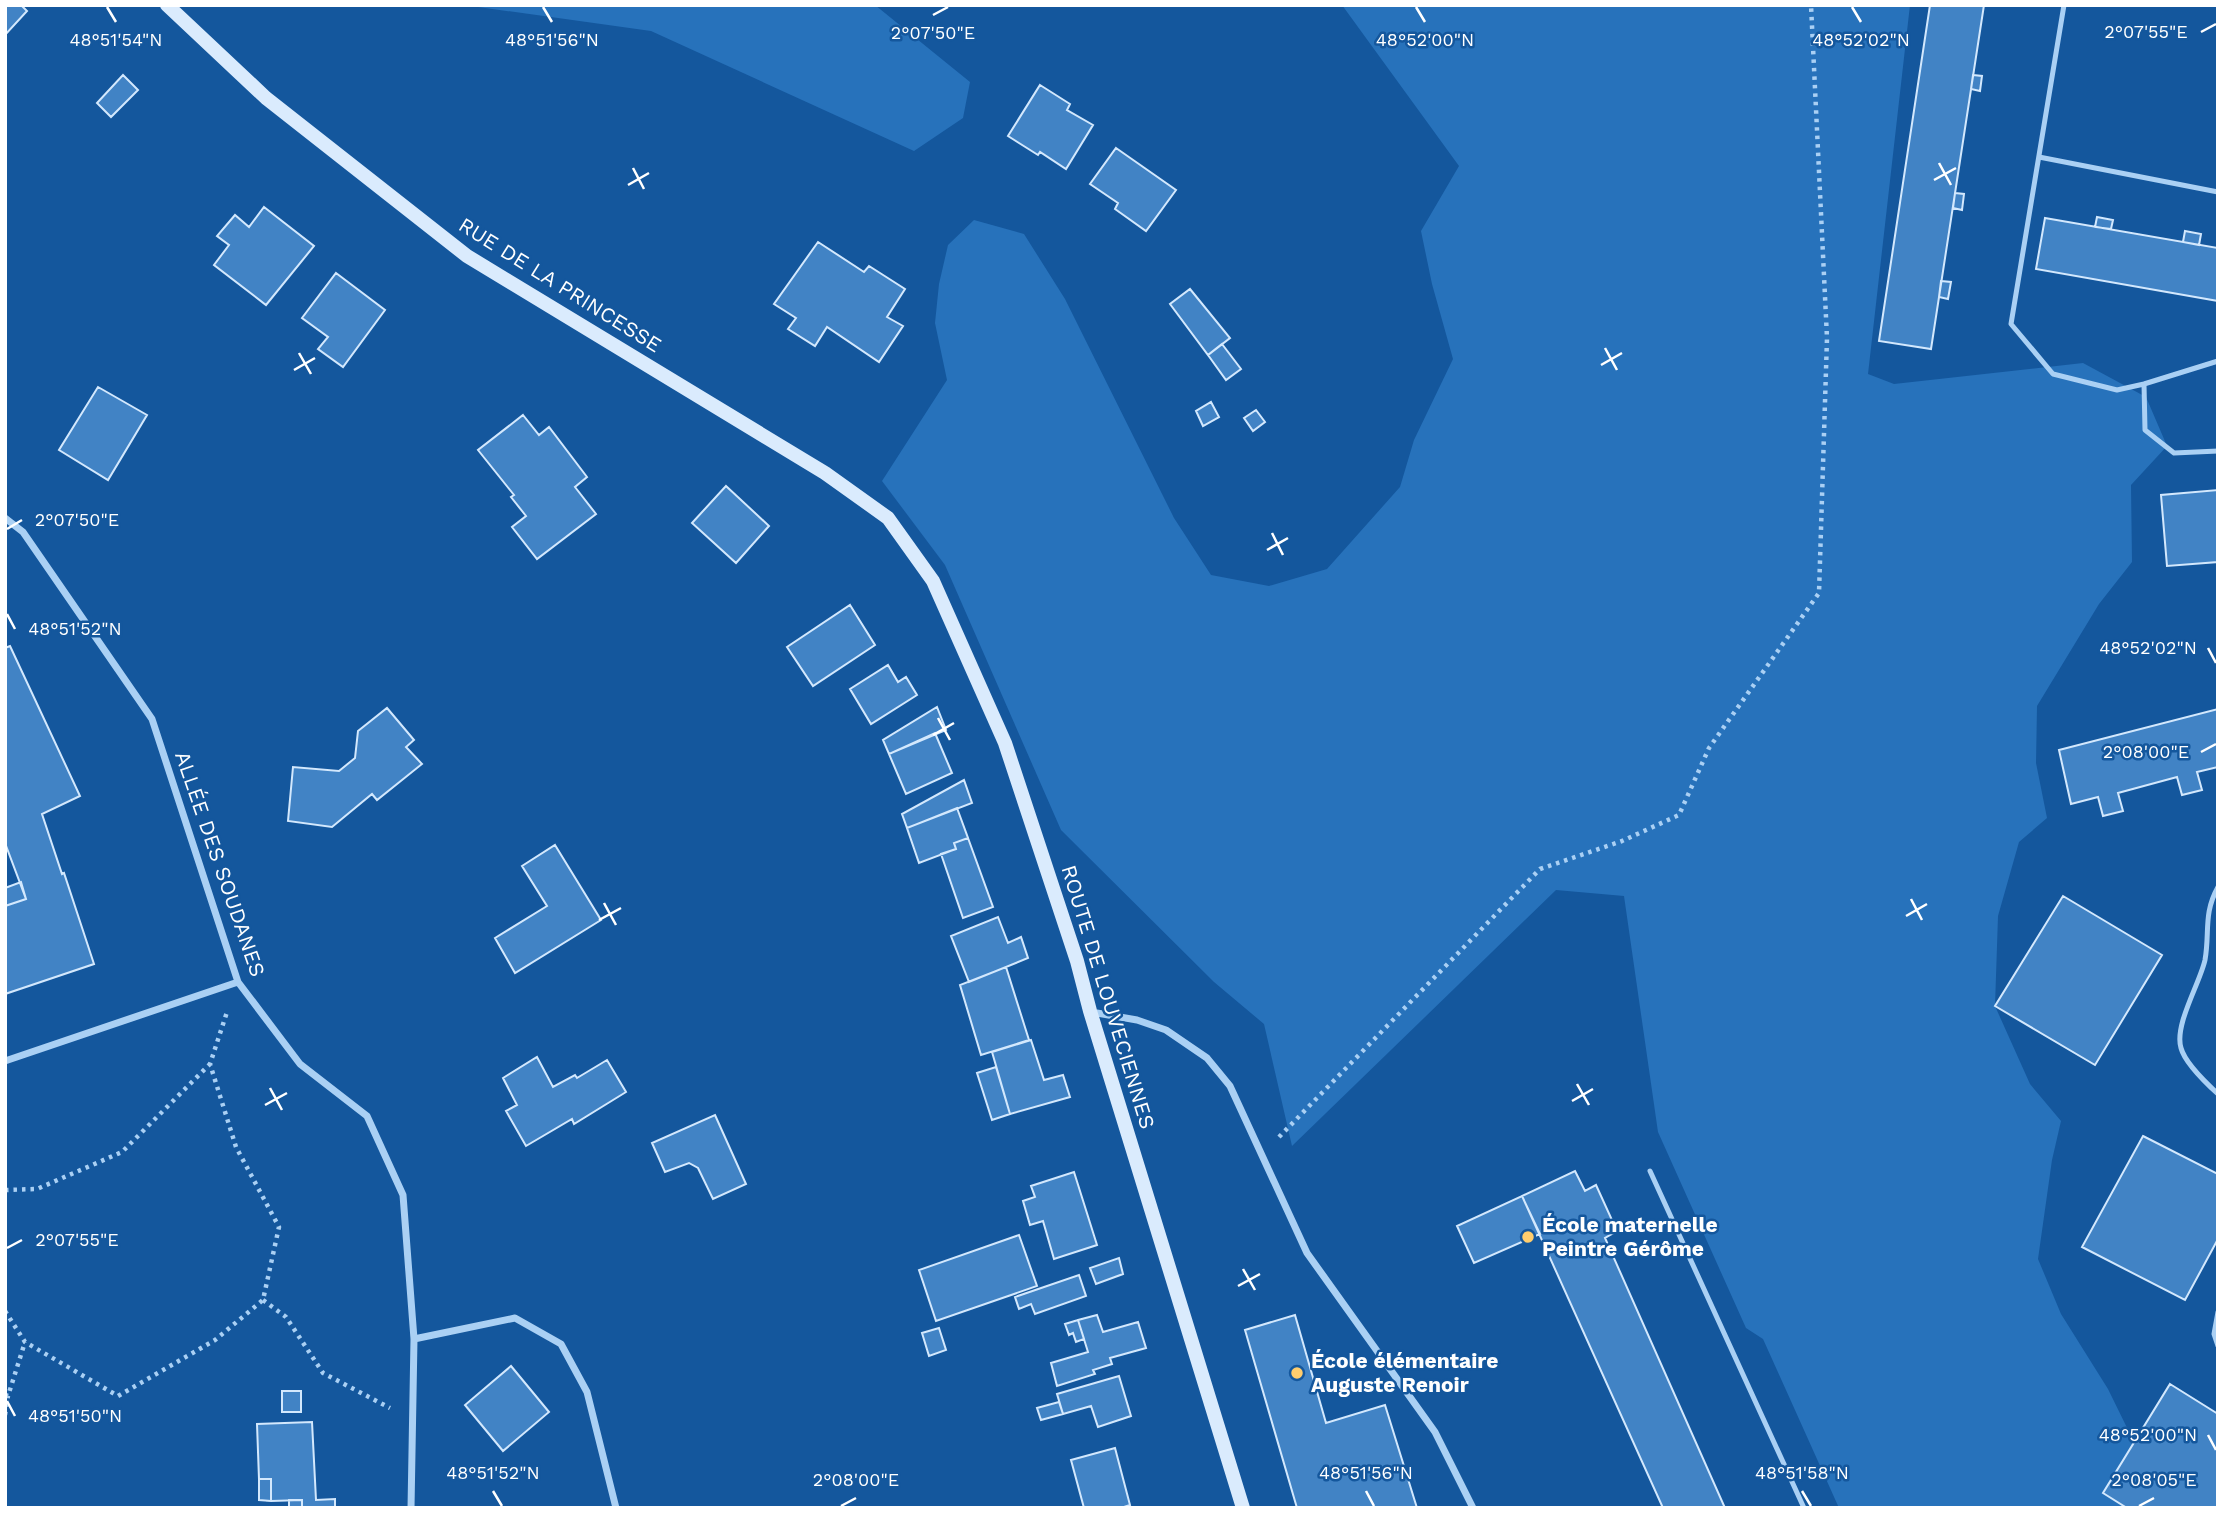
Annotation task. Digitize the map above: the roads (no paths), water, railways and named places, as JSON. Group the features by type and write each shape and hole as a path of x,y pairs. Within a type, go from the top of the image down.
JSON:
{"street":[{"name":"RUE DE LA PRINCESSE","path":"167,5 266,98 467,256 825,473 888,518"},
{"name":"ALLÉE DES SOUDANES","path":"5,518 23,532 152,719 237,982 300,1064 367,1116 402,1195 414,1339 411,1508"},
{"name":"ROUTE DE LOUVECIENNES","path":"888,518 933,581 1005,743 1077,961 1243,1508"},
{"path":"5,1061 237,982"},
{"path":"1090,1011 1138,1020 1167,1030 1207,1058 1230,1086 1307,1253 1436,1432 1473,1508"},
{"path":"414,1339 515,1318 561,1344 587,1392 616,1508"}],"lane":[{"path":"2064,5 2011,324 2053,374 2117,390 2218,361"},
{"path":"2039,157 2218,192"},
{"path":"2144,384 2145,430 2174,453 2218,451"},
{"path":"2218,887 2209,904 2205,960 2183,1021 2180,1047 2200,1077 2218,1094"},
{"path":"1650,1171 1804,1508"},
{"path":"2218,1312 2214,1334 2218,1346"}],"place":[{"name":"École maternelle Peintre Gérôme","path":"1528,1237"},
{"name":"École élémentaire Auguste Renoir","path":"1297,1373"}]}
